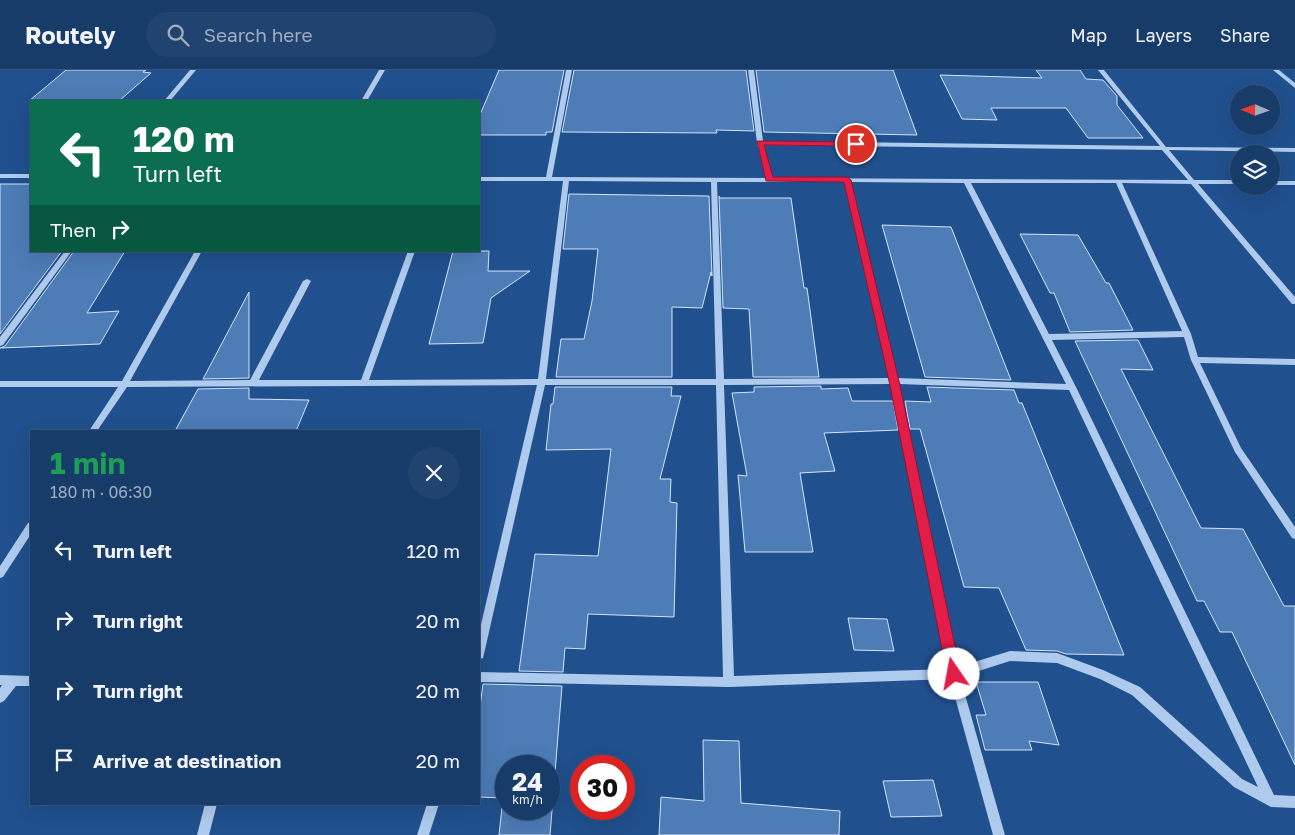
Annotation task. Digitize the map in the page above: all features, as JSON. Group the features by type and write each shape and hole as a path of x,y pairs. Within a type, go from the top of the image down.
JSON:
{"street":[{"path":"168,100 194,70"},
{"path":"365,100 382,70"},
{"path":"549,179 569,70"},
{"path":"751,70 760,143 769,179"},
{"path":"1100,70 1192,182 1295,302"},
{"path":"1276,70 1295,86"},
{"path":"760,143 1295,150"},
{"path":"0,176 30,176"},
{"path":"0,184 8,176"},
{"path":"480,179 1230,182"},
{"path":"480,650 542,382 566,179"},
{"path":"714,179 729,682"},
{"path":"847,180 894,381 954,674 999,835"},
{"path":"966,180 1072,387 1272,801"},
{"path":"1118,182 1187,334 1195,360 1238,450 1295,535"},
{"path":"1280,183 1295,183"},
{"path":"0,343 68,252"},
{"path":"94,430 124,384 198,252"},
{"path":"364,383 412,252"},
{"path":"252,383 307,281"},
{"path":"1046,337 1187,334"},
{"path":"1195,360 1295,362"},
{"path":"0,384 894,381 1072,387"},
{"path":"0,574 30,528"},
{"path":"480,677 729,682 954,674 1010,656 1057,658 1103,675 1136,691 1238,783 1272,801 1295,802"},
{"path":"0,680 30,681"},
{"path":"0,697 13,681"},
{"path":"203,835 211,805"},
{"path":"422,835 432,805"}],"building":[{"path":"66,70 146,70 143,72 151,73 120,100 30,100"},
{"path":"499,70 564,70 552,132 546,132 546,135 480,135 480,115"},
{"path":"574,70 746,70 754,131 716,130 717,133 562,132"},
{"path":"756,70 893,70 917,135 764,132"},
{"path":"1036,70 1080,70 1086,79 1103,80 1117,96 1117,105 1143,138 1088,138 1066,108 991,108 997,120 962,119 940,75 1042,78"},
{"path":"0,184 30,184 30,252 61,252 0,334"},
{"path":"569,194 709,196 712,276 711,272 702,308 672,307 672,377 556,377 561,339 584,339 592,301 598,249 563,249"},
{"path":"719,196 720,198 791,198 804,288 807,288 819,377 753,377 749,309 723,308"},
{"path":"882,225 951,227 1011,380 925,377"},
{"path":"1020,234 1078,235 1106,283 1109,283 1133,330 1070,332 1054,293 1050,293"},
{"path":"489,251 488,271 530,271 491,298 483,343 429,344 453,252"},
{"path":"73,252 124,252 87,313 119,311 100,344 0,348 5,346"},
{"path":"249,292 249,378 203,379"},
{"path":"1138,340 1153,370 1121,369 1201,528 1243,529 1284,606 1295,606 1295,765 1232,632 1220,632 1204,601 1197,601 1075,341"},
{"path":"821,386 821,389 848,388 852,401 893,401 898,430 824,433 835,471 800,473 813,552 745,552 738,475 747,476 732,393 754,392 754,387"},
{"path":"555,387 672,387 671,396 681,396 660,479 671,479 670,502 677,503 674,617 588,614 585,649 565,648 563,672 519,671 535,554 598,556 611,449 546,450 551,404 553,404"},
{"path":"927,387 1014,390 1019,403 1022,403 1124,655 1066,654 1057,651 1026,650 999,588 964,587 920,429 910,429 905,401 931,402"},
{"path":"249,388 249,399 309,400 296,430 176,430 198,389"},
{"path":"848,618 887,619 894,651 854,650"},
{"path":"976,682 1038,682 1059,745 1029,741 1032,750 985,750 976,715 986,715"},
{"path":"483,684 562,686 556,755 495,755 495,798 480,797 480,706"},
{"path":"703,740 739,741 741,803 840,811 839,835 659,835 661,797 704,801"},
{"path":"933,780 942,816 891,817 883,781"},
{"path":"501,820 551,820 550,835 499,835"}],"route":[{"path":"856,144 760,143 769,179 847,180 894,381 954,674"}]}
